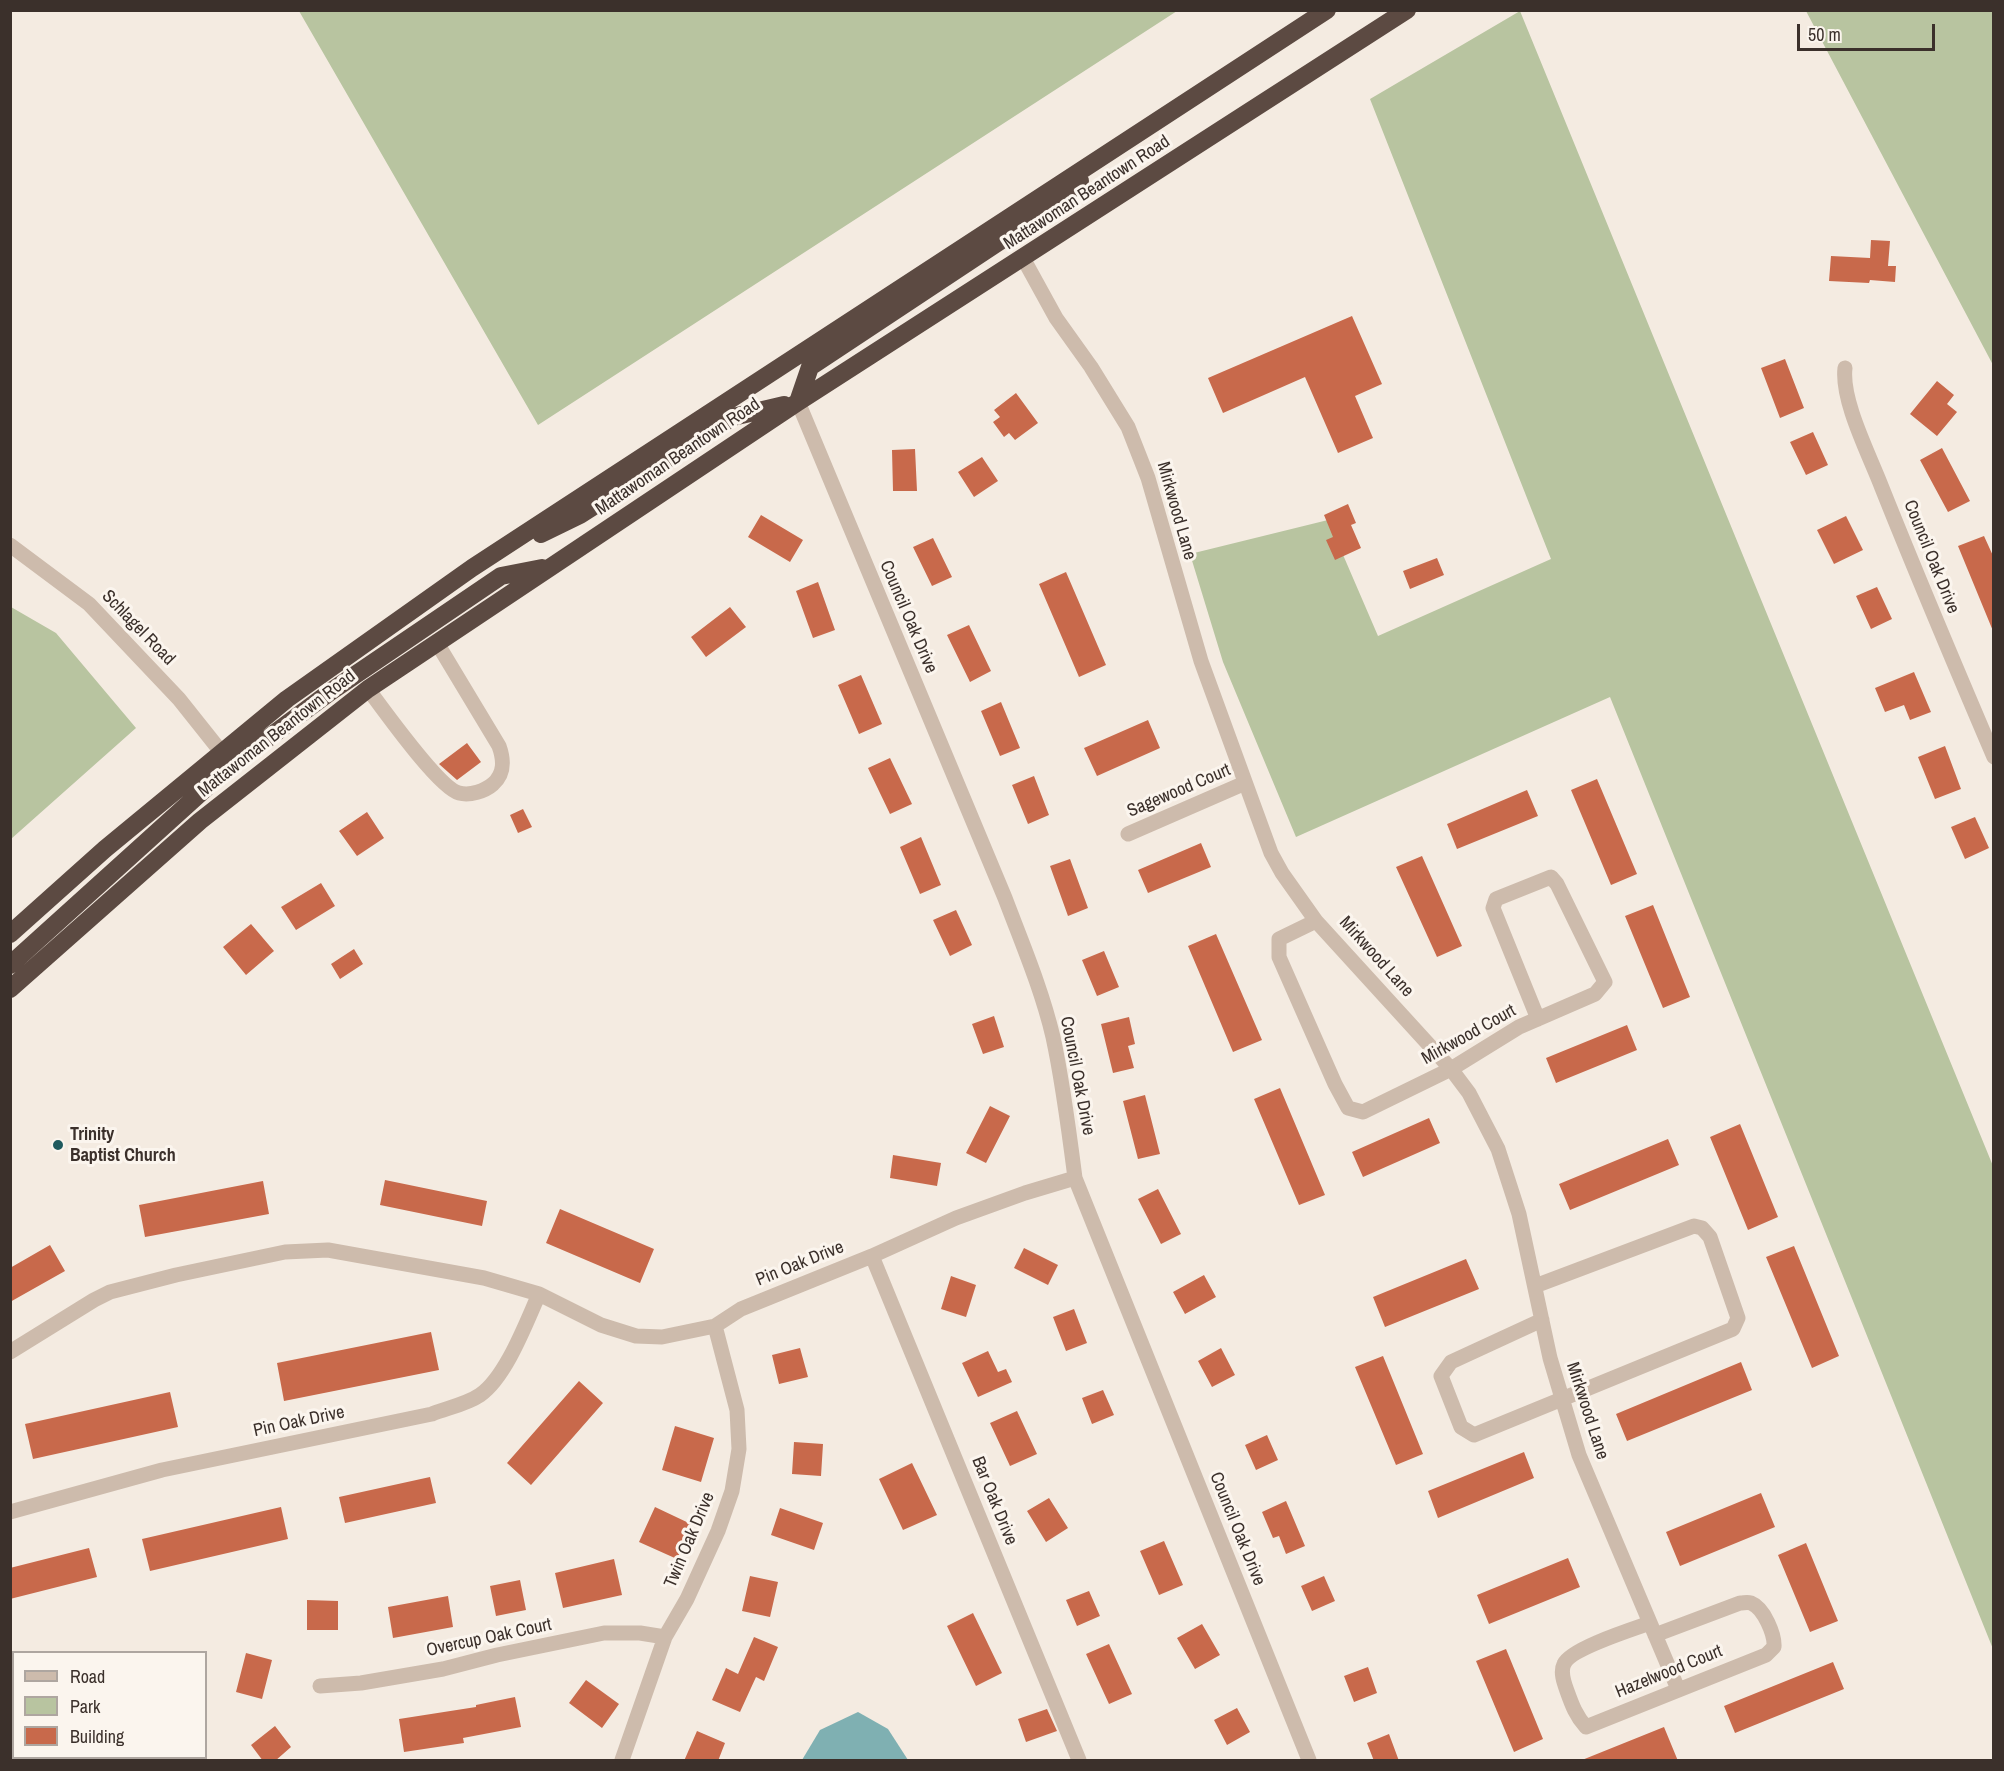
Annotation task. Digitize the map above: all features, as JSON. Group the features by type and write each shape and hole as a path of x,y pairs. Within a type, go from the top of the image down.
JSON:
{"highway":[{"name":"Mattawoman Beantown Road","path":"10,934 105,849 287,699 472,568 1327,10"},
{"name":"Mattawoman Beantown Road","path":"10,989 200,821 368,689 798,402 1407,10"},
{"path":"472,568 580,515 733,417 798,402 810,367 1059,202 1110,153"},
{"path":"10,965 207,787 217,776 222,753 252,750 330,692 501,576 552,566"}],"street":[{"name":"Mirkwood Lane","path":"1023,258 1056,318 1091,367 1128,427 1148,478 1201,661 1277,863 1316,921 1451,1070 1469,1093 1498,1149 1520,1214 1550,1358 1579,1455 1678,1689"},
{"name":"Council Oak Drive","path":"1845,368 1845,385 1854,416 1923,590 1994,757"},
{"name":"Council Oak Drive","path":"798,402 1000,887 1032,970 1052,1035 1065,1101 1075,1178 1309,1761"},
{"name":"Schlagel Road","path":"10,545 89,604 178,699 222,753"},
{"path":"368,689 425,763 448,787 458,793 471,794 489,788 499,778 504,765 499,746 437,643"},
{"name":"Sagewood Court","path":"1128,834 1245,783"},
{"name":"Mirkwood Court","path":"1316,921 1279,939 1279,957 1348,1108 1363,1112 1451,1070 1519,1028 1595,994 1605,982 1557,884 1551,877 1496,899 1493,908 1538,1019"},
{"name":"Pin Oak Drive","path":"10,1352 110,1292 176,1275 285,1252 328,1250 484,1278 539,1294 601,1325 636,1336 662,1337 715,1326 741,1309 873,1256 956,1218 1075,1178"},
{"path":"1535,1286 1694,1226 1702,1228 1710,1237 1738,1318 1733,1329 1474,1435 1461,1427 1441,1376 1451,1362 1542,1320"},
{"name":"Bar Oak Drive","path":"873,1256 1079,1761"},
{"name":"Pin Oak Drive","path":"10,1512 162,1470 432,1414 465,1402 481,1395 498,1375 511,1354 539,1294"},
{"name":"Twin Oak Drive","path":"622,1761 665,1637 687,1599 718,1531 732,1491 739,1449 737,1410 715,1326"},
{"name":"Hazelwood Court","path":"1751,1603 1761,1611 1775,1639 1774,1647 1766,1655 1586,1727 1576,1715 1567,1692 1562,1670 1564,1661 1580,1650 1653,1629 1728,1606 1751,1603"},
{"name":"Overcup Oak Court","path":"320,1686 361,1683 442,1669 604,1633 640,1633 665,1637"}],"green space":[{"path":"299,11 1177,11 538,425"},
{"path":"1520,11 1993,1166 1993,1649 1610,697 1296,837 1223,662 1190,554 1328,520 1378,636 1551,559 1370,99"},
{"path":"1806,11 1993,11 1993,365"},
{"path":"11,607 56,633 136,728 11,839"}],"water":[{"path":"858,1712 888,1729 908,1760 802,1760 820,1730"}],"building":[{"path":"1871,240 1890,241 1888,266 1896,266 1895,282 1829,281 1831,256 1870,258"},
{"path":"1352,316 1382,384 1355,396 1373,438 1338,453 1305,377 1223,413 1208,378"},
{"path":"1785,359 1804,408 1780,418 1761,368"},
{"path":"1937,381 1954,395 1947,404 1957,412 1937,436 1910,414"},
{"path":"1016,393 1038,423 1015,440 1009,433 1004,437 993,422 1000,417 994,410"},
{"path":"1813,432 1828,465 1806,475 1790,442"},
{"path":"1942,448 1970,501 1948,512 1920,460"},
{"path":"915,449 917,491 893,491 892,450"},
{"path":"982,457 998,481 974,497 958,472"},
{"path":"1348,504 1356,523 1351,525 1361,548 1335,560 1326,540 1333,537 1324,515"},
{"path":"761,515 803,540 790,562 748,537"},
{"path":"1846,516 1863,550 1834,564 1817,530"},
{"path":"1984,536 1994,558 1993,631 1958,546"},
{"path":"933,538 952,577 932,586 913,547"},
{"path":"1437,558 1444,575 1410,589 1403,571"},
{"path":"1066,572 1106,665 1079,677 1039,584"},
{"path":"818,582 835,630 813,638 796,591"},
{"path":"1877,587 1892,619 1871,629 1856,596"},
{"path":"730,607 746,627 706,657 691,637"},
{"path":"969,625 991,671 970,682 947,635"},
{"path":"1914,672 1931,712 1910,720 1904,705 1885,712 1875,688"},
{"path":"861,675 882,724 859,734 838,685"},
{"path":"1001,702 1020,748 1000,756 981,711"},
{"path":"1148,720 1160,748 1097,776 1084,748"},
{"path":"467,743 481,762 457,780 439,764"},
{"path":"1945,746 1961,789 1935,799 1918,757"},
{"path":"890,758 912,804 890,814 868,768"},
{"path":"1034,776 1049,815 1028,824 1012,785"},
{"path":"1597,779 1637,874 1611,885 1571,790"},
{"path":"1527,790 1538,816 1457,849 1447,824"},
{"path":"523,809 532,827 518,833 510,815"},
{"path":"367,812 384,838 357,856 339,831"},
{"path":"1975,817 1989,848 1965,859 1951,827"},
{"path":"921,837 941,885 920,894 900,847"},
{"path":"1201,843 1211,867 1148,893 1138,870"},
{"path":"1422,856 1462,946 1437,957 1396,867"},
{"path":"1070,859 1088,908 1068,916 1050,866"},
{"path":"321,883 335,906 296,930 281,907"},
{"path":"1653,905 1690,997 1663,1008 1625,916"},
{"path":"956,910 972,945 950,956 933,920"},
{"path":"251,924 274,951 246,975 223,947"},
{"path":"1216,934 1262,1040 1233,1052 1188,946"},
{"path":"354,949 363,964 340,979 331,964"},
{"path":"1104,951 1119,987 1097,996 1082,960"},
{"path":"994,1016 1004,1047 983,1054 972,1024"},
{"path":"1129,1017 1135,1044 1128,1046 1134,1068 1113,1073 1101,1024"},
{"path":"1627,1025 1637,1050 1556,1083 1546,1058"},
{"path":"1280,1088 1325,1195 1299,1205 1254,1099"},
{"path":"1145,1095 1160,1154 1138,1159 1123,1101"},
{"path":"990,1106 1010,1116 986,1163 966,1153"},
{"path":"1429,1118 1440,1143 1363,1177 1352,1152"},
{"path":"1740,1124 1778,1217 1748,1230 1710,1137"},
{"path":"1668,1139 1679,1165 1570,1210 1559,1184"},
{"path":"893,1155 941,1163 937,1186 890,1178"},
{"path":"385,1180 487,1201 482,1226 380,1205"},
{"path":"263,1181 269,1214 145,1237 139,1205"},
{"path":"1158,1189 1181,1234 1161,1244 1138,1199"},
{"path":"560,1209 654,1249 640,1283 546,1243"},
{"path":"50,1245 65,1271 10,1302 10,1268"},
{"path":"1794,1246 1839,1356 1812,1368 1766,1257"},
{"path":"1024,1248 1058,1265 1048,1285 1014,1268"},
{"path":"1466,1259 1479,1289 1385,1327 1373,1297"},
{"path":"1204,1275 1216,1297 1185,1314 1173,1292"},
{"path":"951,1276 976,1285 966,1317 941,1309"},
{"path":"1074,1309 1087,1343 1066,1351 1053,1317"},
{"path":"431,1332 439,1370 284,1401 277,1363"},
{"path":"800,1348 808,1377 779,1384 772,1355"},
{"path":"1221,1348 1235,1375 1212,1387 1198,1361"},
{"path":"988,1351 998,1372 1006,1369 1012,1382 978,1397 962,1363"},
{"path":"1383,1356 1423,1454 1396,1465 1355,1367"},
{"path":"1741,1362 1752,1390 1627,1441 1616,1414"},
{"path":"579,1381 603,1403 531,1485 507,1463"},
{"path":"1103,1390 1114,1415 1092,1424 1082,1398"},
{"path":"170,1392 178,1427 33,1459 25,1424"},
{"path":"1017,1411 1037,1454 1010,1466 990,1423"},
{"path":"675,1426 714,1438 701,1482 662,1470"},
{"path":"1267,1435 1278,1460 1256,1470 1245,1445"},
{"path":"794,1442 823,1444 821,1476 792,1474"},
{"path":"1524,1452 1534,1478 1438,1518 1428,1491"},
{"path":"912,1463 937,1515 903,1530 879,1479"},
{"path":"430,1477 436,1503 345,1523 339,1497"},
{"path":"1761,1493 1775,1527 1680,1566 1666,1532"},
{"path":"1049,1498 1068,1528 1046,1542 1027,1511"},
{"path":"1286,1501 1305,1546 1286,1554 1279,1536 1273,1538 1262,1512"},
{"path":"281,1507 288,1539 150,1571 142,1539"},
{"path":"655,1507 693,1525 677,1559 639,1542"},
{"path":"780,1508 823,1523 814,1550 771,1535"},
{"path":"1164,1541 1183,1585 1159,1595 1140,1551"},
{"path":"1806,1543 1838,1621 1810,1632 1778,1555"},
{"path":"89,1548 97,1577 10,1599 10,1568"},
{"path":"1568,1558 1580,1587 1489,1624 1477,1595"},
{"path":"614,1559 622,1595 563,1608 555,1573"},
{"path":"750,1576 778,1582 770,1617 742,1611"},
{"path":"1324,1576 1335,1601 1312,1611 1301,1586"},
{"path":"520,1580 526,1610 496,1616 490,1586"},
{"path":"1089,1591 1100,1616 1077,1626 1066,1600"},
{"path":"448,1596 453,1627 393,1638 388,1607"},
{"path":"307,1600 338,1601 338,1630 307,1630"},
{"path":"973,1613 1002,1673 976,1686 947,1626"},
{"path":"1202,1624 1220,1655 1195,1669 1177,1638"},
{"path":"754,1637 778,1647 764,1681 756,1677 740,1712 712,1700 726,1668 738,1674"},
{"path":"1109,1644 1132,1694 1109,1704 1086,1654"},
{"path":"1506,1649 1543,1739 1514,1752 1476,1661"},
{"path":"246,1653 272,1660 262,1699 236,1692"},
{"path":"1833,1662 1844,1689 1735,1733 1724,1706"},
{"path":"1368,1667 1377,1693 1354,1702 1344,1676"},
{"path":"586,1680 619,1704 602,1728 569,1703"},
{"path":"515,1697 521,1727 463,1738 464,1743 404,1752 399,1719 476,1707 476,1705"},
{"path":"1237,1708 1250,1732 1227,1745 1214,1720"},
{"path":"1047,1709 1057,1731 1026,1742 1018,1719"},
{"path":"275,1726 291,1747 275,1761 263,1761 251,1745"},
{"path":"1664,1727 1678,1761 1582,1761 1582,1760"},
{"path":"697,1731 725,1743 718,1761 684,1761"},
{"path":"1389,1734 1399,1761 1374,1761 1367,1743"}],"place":[{"name":"Trinity Baptist Church","path":"58,1145"}]}
